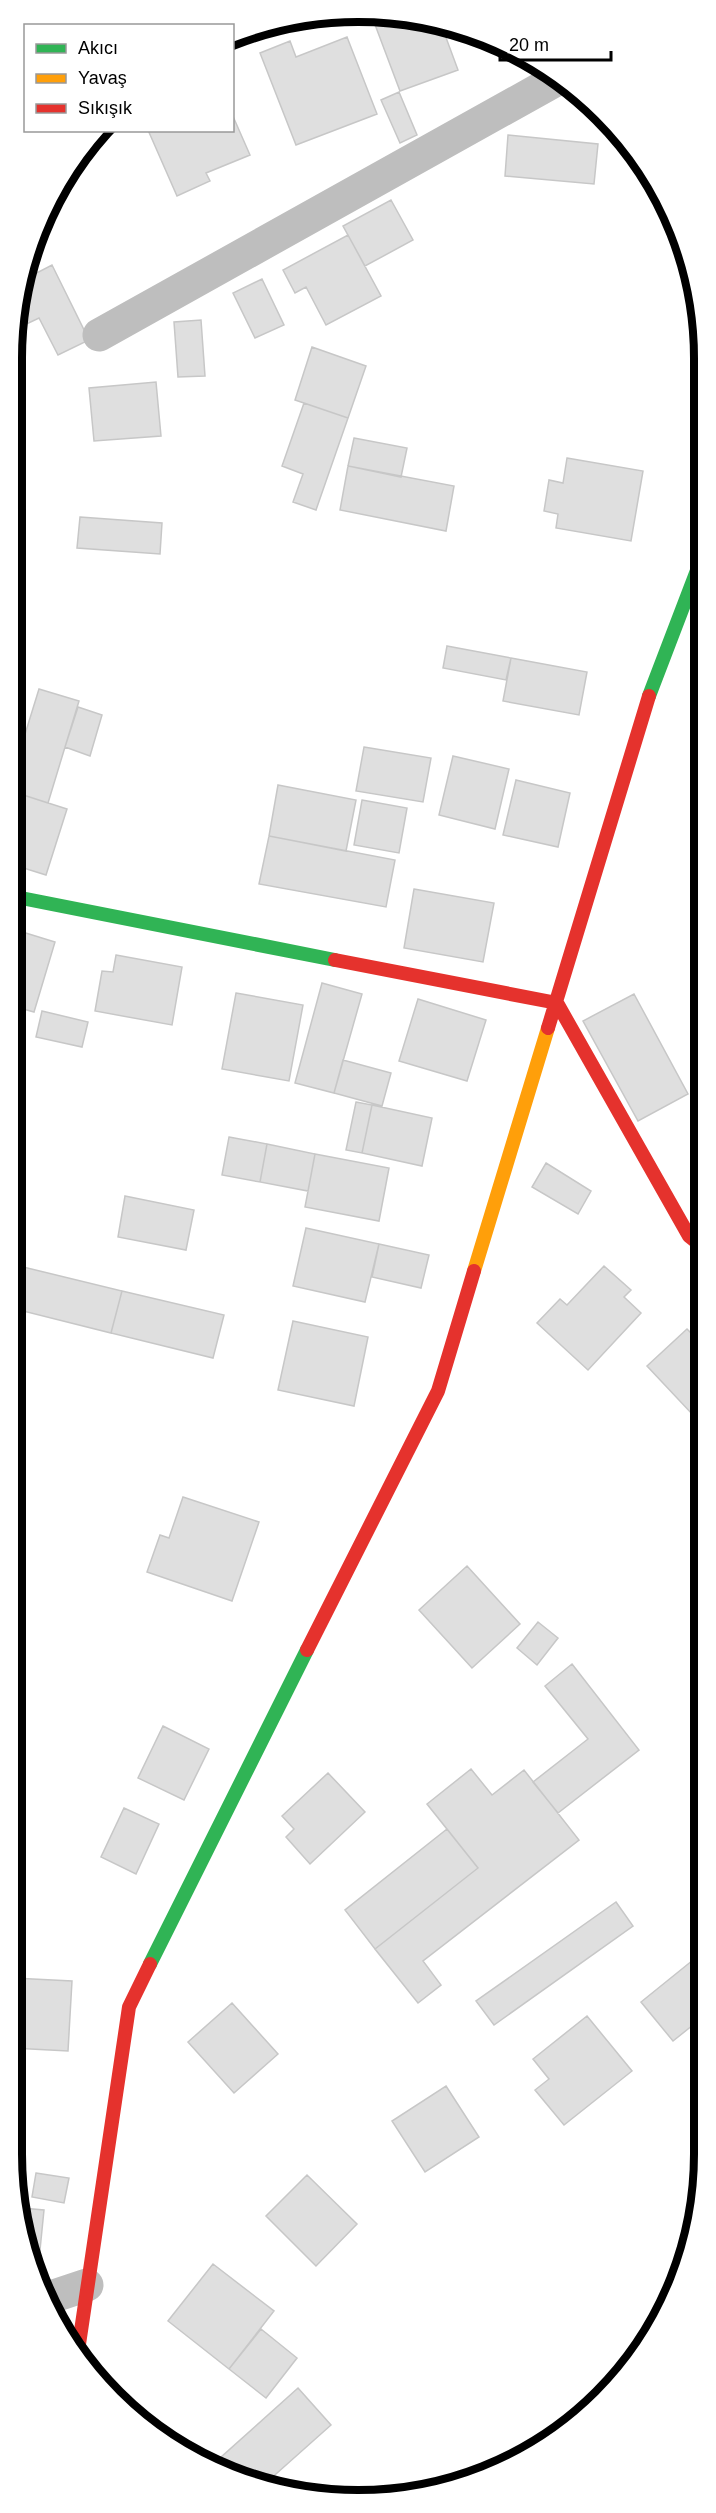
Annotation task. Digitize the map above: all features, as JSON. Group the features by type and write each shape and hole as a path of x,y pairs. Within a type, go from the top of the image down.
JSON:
{"street":[{"path":"99,334 550,83"},
{"path":"79,2341 129,2007 438,1391 651,688 694,578"},
{"path":"22,898 556,1004 694,1235"},
{"path":"54,2296 87,2285"}],"building":[{"path":"374,23 402,25 445,34 458,70 400,91"},
{"path":"347,37 377,114 296,145 260,53 290,41 296,57"},
{"path":"399,92 417,135 400,143 381,100"},
{"path":"234,119 250,155 206,173 210,181 177,196 149,132 234,132"},
{"path":"508,135 598,144 594,184 505,176"},
{"path":"391,200 413,240 365,266 343,226"},
{"path":"348,235 381,296 326,325 306,287 295,293 283,270"},
{"path":"52,265 89,340 58,355 39,318 24,325 33,275"},
{"path":"262,279 284,325 255,338 233,293"},
{"path":"201,320 205,376 178,377 174,322"},
{"path":"312,347 366,366 348,418 295,400"},
{"path":"156,382 161,436 94,441 89,388"},
{"path":"304,403 348,418 316,510 293,502 303,474 282,466"},
{"path":"354,438 407,448 401,477 348,466"},
{"path":"567,458 643,471 631,541 556,528 558,514 544,511 549,480 563,483"},
{"path":"348,466 454,486 446,531 340,510"},
{"path":"80,517 162,523 160,554 77,548"},
{"path":"447,646 511,658 506,680 443,668"},
{"path":"511,658 587,672 579,715 503,701"},
{"path":"39,689 79,701 48,803 22,795 22,744"},
{"path":"78,707 102,715 90,756 65,747"},
{"path":"364,747 431,758 423,802 356,791"},
{"path":"453,756 509,769 495,829 439,815"},
{"path":"516,780 570,793 558,847 503,835"},
{"path":"278,785 356,800 346,851 269,836"},
{"path":"22,795 67,809 46,875 22,868"},
{"path":"362,800 407,808 399,853 354,845"},
{"path":"269,836 395,860 386,907 259,884"},
{"path":"414,889 494,903 483,962 404,948"},
{"path":"22,932 55,942 34,1012 22,1009"},
{"path":"116,955 182,967 172,1025 95,1011 102,971 113,972"},
{"path":"322,983 362,994 334,1093 295,1083"},
{"path":"236,993 303,1005 289,1081 222,1069"},
{"path":"634,994 688,1094 638,1121 583,1021"},
{"path":"418,999 486,1020 467,1081 399,1061"},
{"path":"42,1011 88,1022 82,1047 36,1037"},
{"path":"343,1060 391,1073 382,1106 334,1093"},
{"path":"356,1102 372,1105 362,1153 346,1150"},
{"path":"372,1105 432,1118 422,1166 362,1153"},
{"path":"229,1137 267,1144 260,1182 222,1175"},
{"path":"267,1144 315,1154 308,1191 260,1182"},
{"path":"315,1154 389,1168 379,1221 305,1207"},
{"path":"546,1163 591,1191 578,1214 532,1187"},
{"path":"125,1196 194,1210 186,1250 118,1237"},
{"path":"306,1228 379,1244 365,1302 293,1286"},
{"path":"379,1244 429,1255 421,1288 372,1277"},
{"path":"604,1266 631,1290 624,1297 641,1313 588,1370 537,1323 560,1299 567,1305"},
{"path":"22,1267 122,1291 111,1333 22,1311"},
{"path":"122,1291 224,1315 213,1358 111,1333"},
{"path":"293,1321 368,1337 354,1406 278,1390"},
{"path":"687,1329 694,1336 693,1415 647,1366"},
{"path":"183,1497 259,1522 232,1601 147,1572 160,1535 169,1538"},
{"path":"467,1566 520,1624 472,1668 419,1610"},
{"path":"538,1622 558,1638 537,1665 517,1648"},
{"path":"572,1664 639,1750 558,1813 533,1782 588,1739 545,1686"},
{"path":"163,1726 209,1749 184,1800 138,1778"},
{"path":"471,1769 492,1795 524,1770 579,1840 423,1961 441,1985 418,2003 375,1949 478,1868 427,1804"},
{"path":"328,1773 365,1812 310,1864 286,1837 294,1829 282,1816"},
{"path":"124,1808 159,1824 136,1874 101,1857"},
{"path":"447,1829 478,1868 375,1949 345,1910"},
{"path":"616,1902 633,1926 494,2025 476,2001"},
{"path":"694,1959 694,2024 673,2041 641,2002"},
{"path":"22,1978 72,1981 68,2051 22,2049"},
{"path":"232,2003 278,2054 234,2093 188,2042"},
{"path":"587,2016 632,2071 564,2125 535,2090 549,2079 533,2059"},
{"path":"446,2086 479,2137 425,2172 392,2121"},
{"path":"36,2173 69,2178 64,2203 32,2197"},
{"path":"307,2175 357,2224 316,2266 266,2216"},
{"path":"27,2208 44,2210 39,2260"},
{"path":"213,2264 274,2311 229,2369 168,2321"},
{"path":"261,2329 297,2358 266,2398 229,2369"},
{"path":"298,2388 331,2425 271,2479 218,2460"}],"traffic: fast":[{"path":"649,696 694,578"},
{"path":"22,898 335,960"},
{"path":"150,1964 307,1650"}],"traffic: slow":[{"path":"474,1271 548,1028"}],"traffic: jam":[{"path":"548,1028 649,696"},
{"path":"335,960 557,1003 689,1236 694,1240"},
{"path":"307,1650 438,1391 474,1271"},
{"path":"79,2342 129,2007 150,1964"}]}
